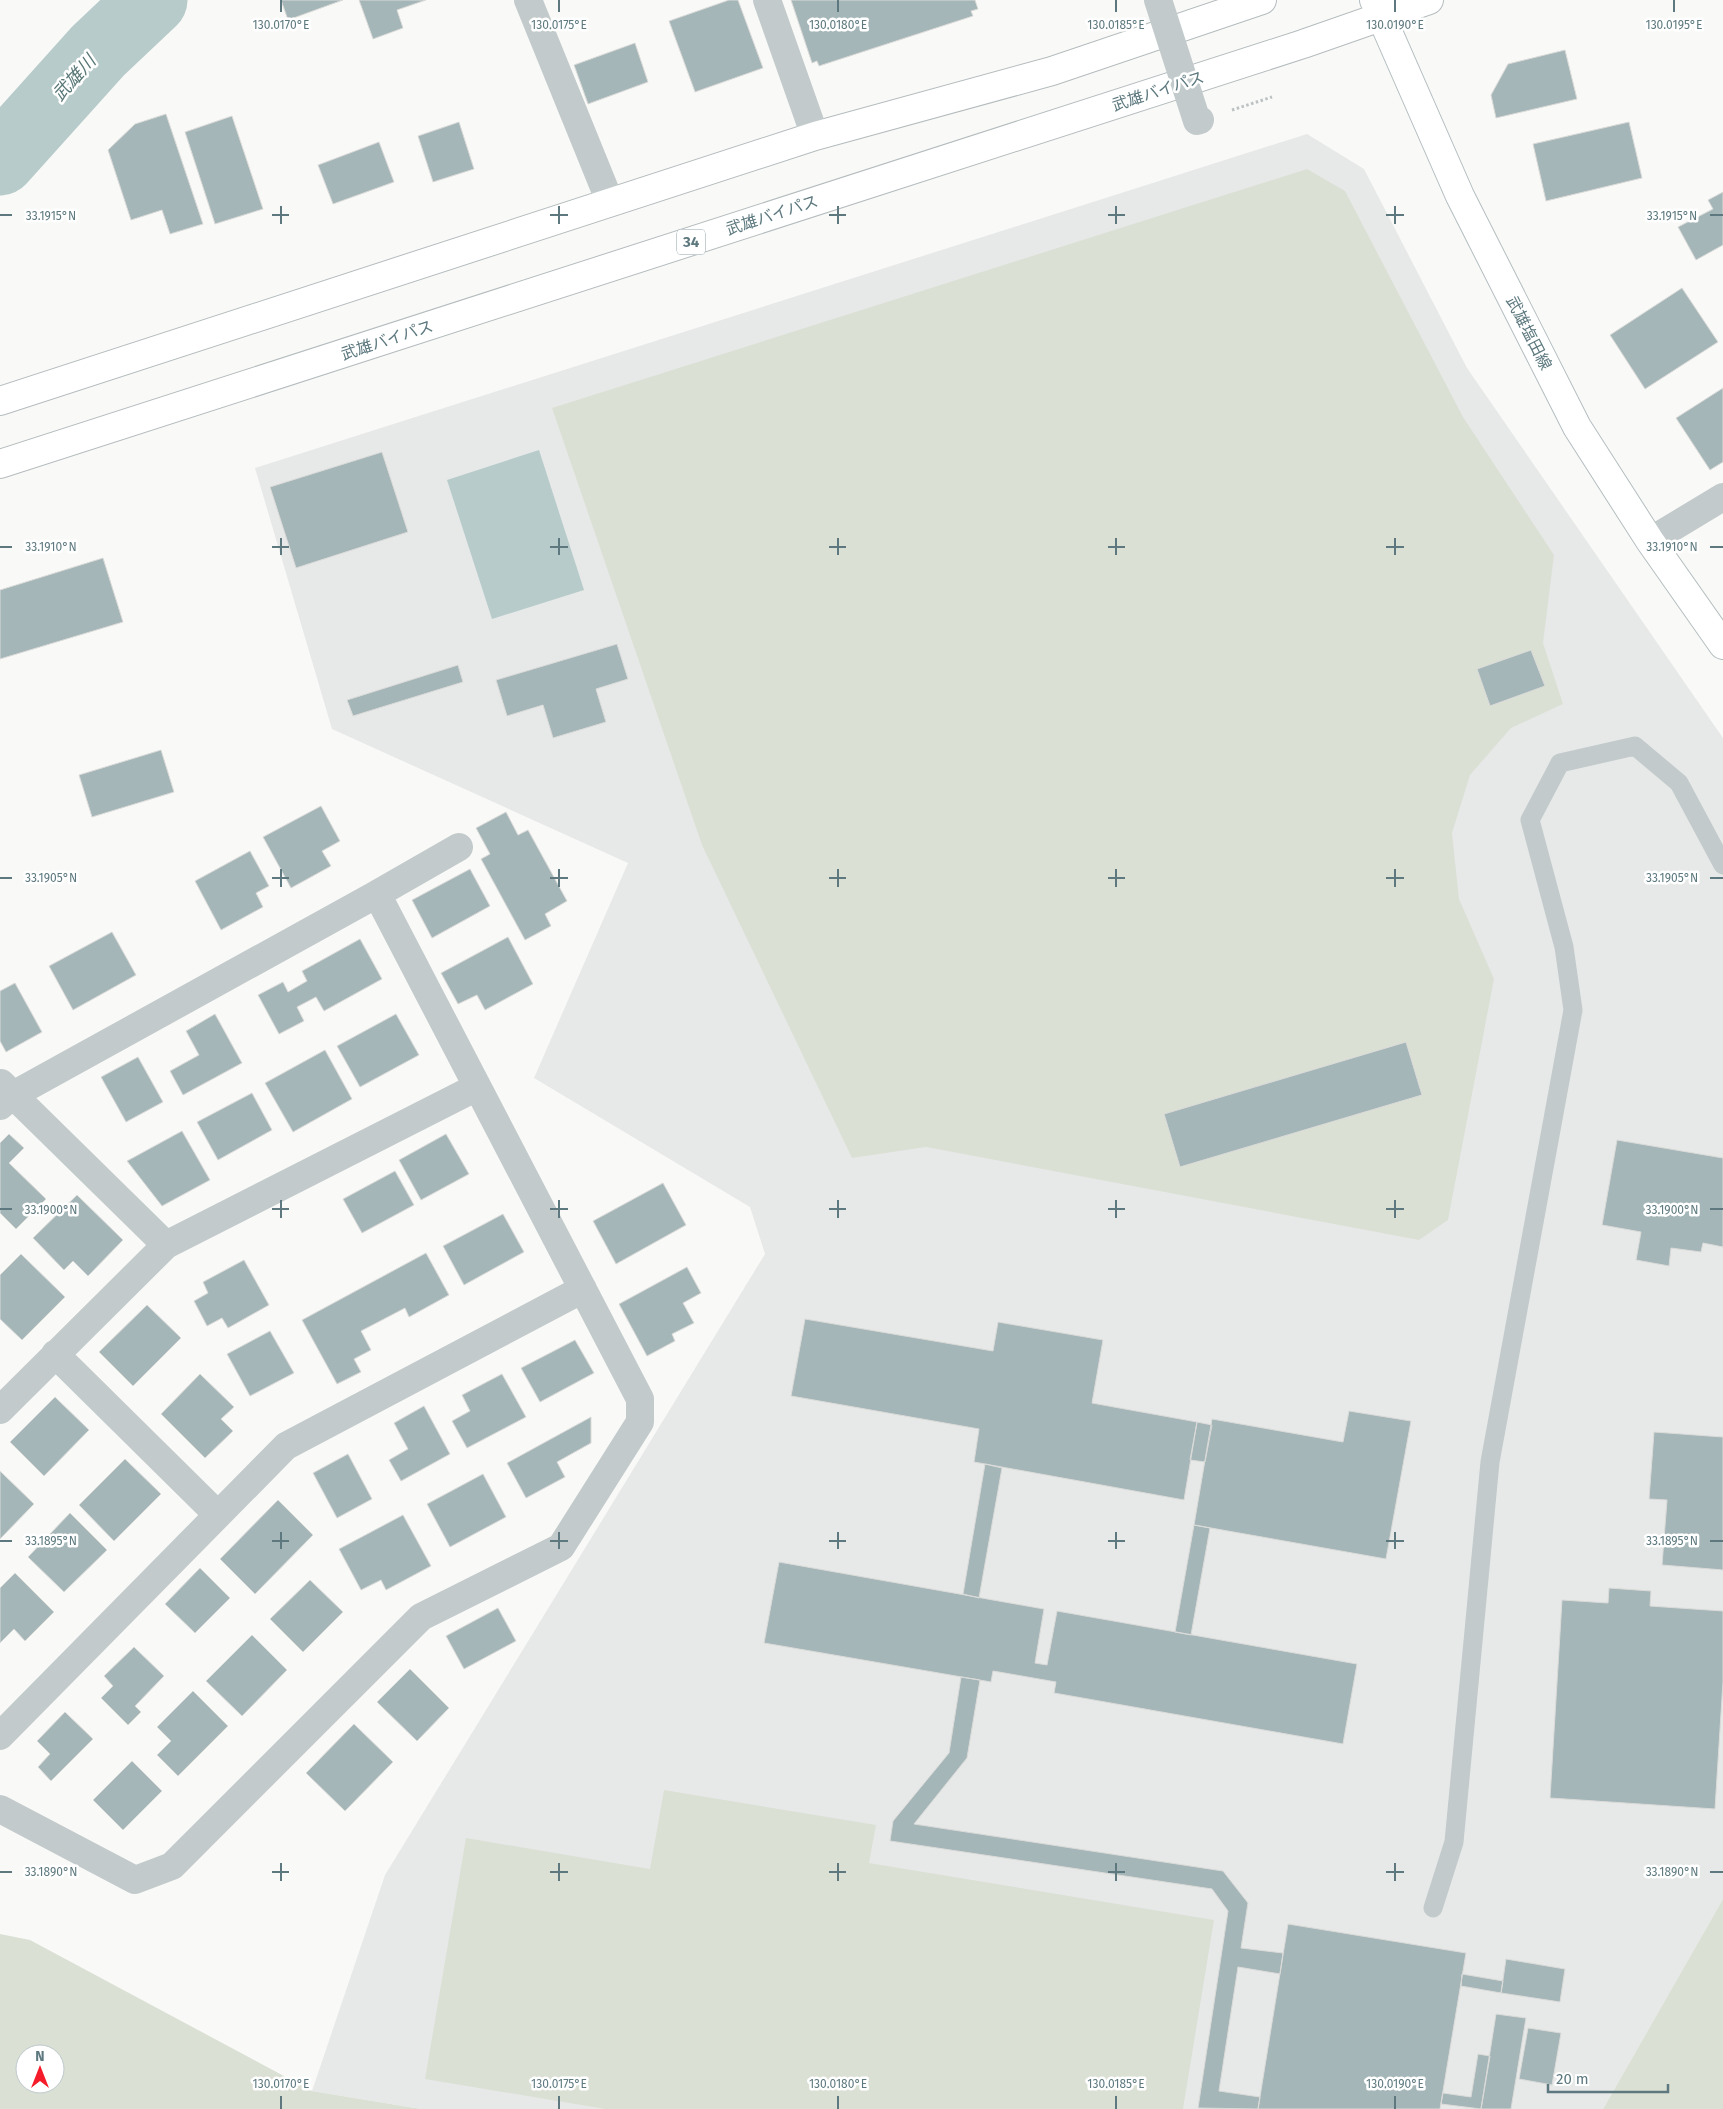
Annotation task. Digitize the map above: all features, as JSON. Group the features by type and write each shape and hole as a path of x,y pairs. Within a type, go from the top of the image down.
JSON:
{"main road":[{"path":"0,400 815,136 1052,71 1262,0"},
{"name":"武雄バイパス","path":"0,464 1294,47 1378,8 1429,0"},
{"name":"武雄塩田線","path":"1378,8 1460,196 1577,427 1650,541 1723,644"}],"street":[{"path":"528,0 610,202"},
{"path":"767,0 815,136"},
{"path":"1158,0 1197,121 1200,120"},
{"path":"1650,541 1723,498"},
{"path":"166,1245 4,1094 378,894 459,847"},
{"path":"0,1810 134,1880 172,1866 422,1618 561,1547 640,1422 640,1400 378,894"},
{"path":"0,1410 166,1245 477,1087"},
{"path":"0,1736 286,1446 582,1289"},
{"path":"55,1354 218,1515"}],"lane":[{"path":"1433,1908 1454,1842 1490,1462 1573,1010 1564,948 1530,820 1560,762 1635,746 1679,783 1723,865"}],"path":[{"path":"1200,120 1272,97"}],"shaded area":[{"path":"1307,134 1364,169 1467,368 1723,738 1723,1899 1603,2109 421,2109 312,2091 385,1875 765,1254 750,1207 534,1078 628,863 332,729 255,468"},
{"path":"1307,169 1345,191 1463,417 1554,555 1543,643 1563,704 1511,728 1470,775 1452,833 1459,899 1494,979 1448,1220 1419,1240 926,1147 852,1158 702,845 552,408"},
{"path":"539,450 584,590 492,619 447,480"},
{"path":"664,1790 876,1825 869,1863 1214,1920 1183,2109 605,2109 425,2079 466,1838 650,1869"},
{"path":"1723,1899 1723,2109 1603,2109"},
{"path":"0,1934 30,1940 312,2091 421,2109 0,2109"}],"building":[{"path":"281,0 343,0 288,20"},
{"path":"359,0 426,0 397,10 403,28 373,39"},
{"path":"729,0 738,0 763,68 695,92 669,21"},
{"path":"791,0 975,0 978,9 971,11 973,16 819,66 817,61 812,63"},
{"path":"635,43 648,82 588,104 574,65"},
{"path":"1565,50 1577,99 1496,118 1491,95 1508,64"},
{"path":"166,114 203,224 170,234 162,210 131,220 108,150 135,124"},
{"path":"232,116 263,209 215,224 185,132"},
{"path":"459,122 474,169 433,182 418,136"},
{"path":"1629,122 1642,178 1546,201 1533,144"},
{"path":"379,142 394,182 333,204 318,165"},
{"path":"1723,192 1723,245 1696,260 1678,227 1713,209 1708,200"},
{"path":"1682,288 1718,342 1645,389 1610,335"},
{"path":"1723,388 1723,462 1710,470 1676,418"},
{"path":"382,452 408,532 296,568 270,487"},
{"path":"103,558 123,622 0,659 0,590"},
{"path":"617,644 628,679 596,689 606,722 553,738 543,705 507,716 496,680"},
{"path":"1531,650 1545,686 1490,706 1477,669"},
{"path":"458,665 463,682 353,716 347,700"},
{"path":"161,750 174,792 92,817 79,775"},
{"path":"321,806 340,841 322,851 331,866 291,888 263,837"},
{"path":"506,812 518,835 528,830 567,901 545,914 551,926 525,940 481,859 490,854 476,828"},
{"path":"250,851 269,886 256,893 263,907 221,930 195,881"},
{"path":"470,869 490,906 432,938 412,900"},
{"path":"112,932 136,975 73,1010 49,966"},
{"path":"508,937 533,984 485,1010 477,995 458,1004 441,973"},
{"path":"360,939 382,979 324,1011 316,997 297,1007 304,1021 279,1034 258,995 283,982 288,992 307,981 302,971"},
{"path":"15,983 42,1032 6,1052 0,1041 0,991"},
{"path":"215,1014 242,1063 183,1095 170,1071 199,1055 186,1031"},
{"path":"396,1014 419,1055 360,1087 337,1046"},
{"path":"1406,1042 1422,1095 1180,1167 1164,1114"},
{"path":"325,1050 352,1099 293,1132 265,1083"},
{"path":"138,1057 163,1102 126,1122 101,1077"},
{"path":"252,1093 272,1130 218,1160 197,1122"},
{"path":"182,1131 210,1180 162,1206 127,1161"},
{"path":"9,1134 24,1148 9,1163 46,1199 16,1229 0,1213 0,1143"},
{"path":"446,1134 469,1174 421,1200 399,1160"},
{"path":"1617,1140 1723,1158 1723,1247 1703,1243 1701,1252 1671,1248 1669,1266 1636,1260 1641,1232 1602,1225"},
{"path":"395,1171 414,1205 362,1233 343,1199"},
{"path":"663,1183 686,1225 616,1264 593,1221"},
{"path":"77,1195 123,1240 88,1276 73,1261 64,1270 33,1238"},
{"path":"503,1214 524,1252 464,1285 443,1246"},
{"path":"426,1253 449,1295 409,1317 405,1308 361,1331 371,1350 354,1359 361,1372 337,1384 302,1320"},
{"path":"21,1254 65,1297 22,1340 0,1319 0,1275"},
{"path":"244,1260 269,1305 228,1328 222,1318 207,1326 194,1301 208,1293 203,1282"},
{"path":"687,1267 701,1293 683,1303 694,1323 672,1334 675,1341 647,1356 619,1304"},
{"path":"147,1305 181,1338 133,1386 99,1352"},
{"path":"805,1319 993,1351 998,1322 1103,1340 1092,1403 1197,1422 1184,1500 974,1462 979,1429 791,1396"},
{"path":"270,1331 294,1373 250,1396 227,1354"},
{"path":"575,1340 594,1373 540,1402 521,1368"},
{"path":"200,1374 234,1407 221,1419 233,1431 205,1458 161,1414"},
{"path":"502,1374 526,1417 467,1448 452,1421 470,1411 462,1395"},
{"path":"55,1397 89,1430 44,1476 10,1442"},
{"path":"424,1406 450,1454 401,1481 389,1460 408,1449 394,1423"},
{"path":"1349,1411 1411,1421 1386,1559 1194,1525 1212,1419 1343,1442"},
{"path":"591,1417 591,1443 557,1462 565,1477 526,1498 507,1463"},
{"path":"1197,1422 1212,1425 1205,1462 1190,1460"},
{"path":"1654,1432 1723,1437 1723,1570 1662,1565 1667,1500 1649,1499"},
{"path":"348,1454 372,1499 337,1518 313,1473"},
{"path":"125,1459 161,1494 114,1541 79,1505"},
{"path":"985,1464 1002,1468 979,1598 963,1594"},
{"path":"0,1471 34,1504 0,1539"},
{"path":"483,1474 506,1517 450,1547 427,1504"},
{"path":"278,1500 313,1535 255,1594 220,1559"},
{"path":"70,1513 107,1550 64,1592 28,1557"},
{"path":"403,1515 431,1566 386,1590 381,1580 361,1590 339,1549"},
{"path":"1194,1525 1210,1528 1191,1635 1175,1632"},
{"path":"779,1562 1044,1609 1035,1663 1047,1665 1057,1611 1357,1664 1343,1744 1054,1693 1056,1682 993,1671 991,1682 764,1643"},
{"path":"200,1568 230,1598 195,1633 165,1604"},
{"path":"15,1573 54,1612 25,1641 14,1629 0,1643 0,1588"},
{"path":"310,1580 343,1612 303,1652 270,1619"},
{"path":"1609,1588 1651,1591 1650,1606 1723,1611 1723,1682 1715,1809 1550,1798 1562,1600 1608,1603"},
{"path":"498,1608 516,1641 464,1669 446,1636"},
{"path":"252,1635 287,1670 242,1716 206,1681"},
{"path":"134,1647 164,1676 135,1706 141,1712 128,1725 101,1698 113,1686 104,1676"},
{"path":"410,1669 449,1708 417,1741 377,1702"},
{"path":"961,1677 980,1680 967,1758 914,1824 1223,1871 1248,1903 1241,1948 1283,1953 1280,1974 1238,1967 1219,2091 1260,2097 1258,2109 1198,2108 1228,1911 1212,1889 890,1841 893,1821 949,1753"},
{"path":"193,1691 228,1726 178,1776 157,1755 171,1741 157,1727"},
{"path":"65,1712 93,1739 51,1781 38,1767 50,1754 37,1741"},
{"path":"354,1724 393,1762 345,1811 306,1773"},
{"path":"132,1761 162,1791 123,1830 93,1800"},
{"path":"1288,1924 1466,1953 1440,2109 1258,2109"},
{"path":"1506,1959 1565,1969 1560,2002 1501,1993"},
{"path":"1462,1974 1503,1981 1501,1993 1461,1986"},
{"path":"1496,2014 1526,2018 1511,2109 1481,2109"},
{"path":"1528,2028 1561,2033 1552,2085 1519,2079"},
{"path":"1478,2054 1490,2056 1481,2109 1441,2104 1443,2093 1471,2097"}],"waterway":[{"name":"武雄川","path":"0,160 98,51 152,0"}]}
